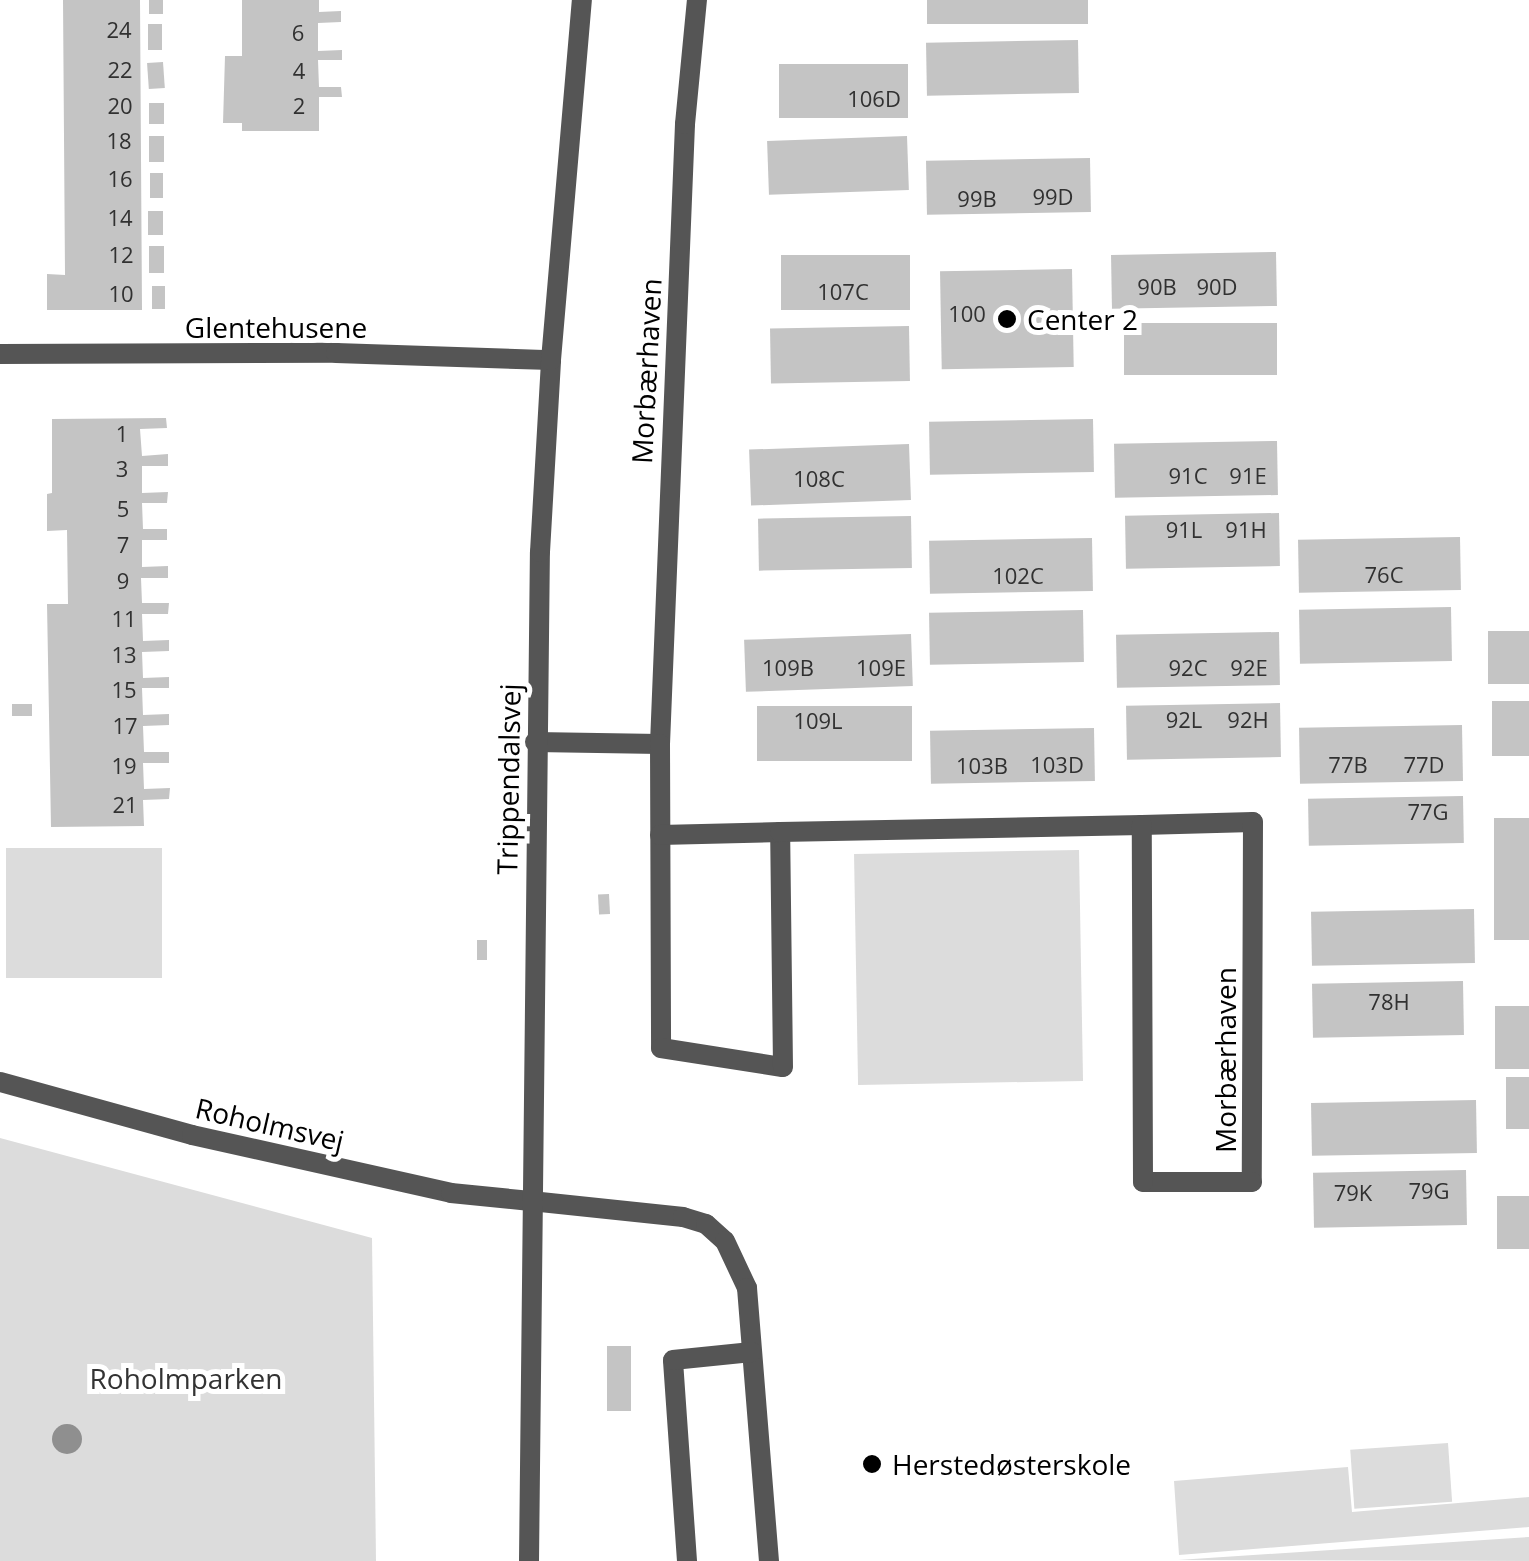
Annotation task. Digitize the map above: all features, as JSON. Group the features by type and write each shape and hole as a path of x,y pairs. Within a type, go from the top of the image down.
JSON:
{"street":[{"name":"Trippendalsvej","path":"529,1561 536,742 551,360 582,0"},
{"name":"Morbærhaven","path":"697,0 685,124 660,744 662,1048 784,1067 780,832"},
{"name":"Glentehusene","path":"0,354 369,354 551,360"},
{"path":"536,742 660,744"},
{"name":"Morbærhaven","path":"660,835 1142,824 1253,822 1252,1182 1143,1182 1142,824"},
{"name":"Roholmsvej","path":"0,1082 192,1135 451,1193 683,1217 706,1224 725,1241 747,1288 769,1561"},
{"path":"687,1561 673,1360 752,1352"}],"green space":[{"path":"6,848 162,848 162,978 6,978"},
{"path":"1079,850 1083,1081 858,1085 854,854"},
{"name":"Roholmparken","path":"0,1138 372,1238 376,1561 0,1561"},
{"path":"1448,1443 1452,1502 1354,1509 1350,1450"},
{"path":"1348,1467 1352,1512 1529,1497 1529,1527 1179,1555 1174,1481"},
{"path":"1529,1537 1529,1561 1178,1560"}],"building":[{"path":"63,0 140,0 142,310 47,310 47,274 65,275"},
{"path":"149,0 163,0 163,14 149,14"},
{"path":"242,0 319,0 319,12 341,11 341,22 318,23 318,51 342,50 342,60 318,60 319,87 341,87 342,97 319,97 319,131 242,131 242,123 223,123 225,56 242,56"},
{"path":"927,0 1088,0 1088,24 927,24"},
{"path":"148,24 162,24 162,50 148,50"},
{"path":"1078,40 1079,93 927,96 926,43"},
{"path":"163,62 165,88 149,89 147,63"},
{"path":"779,64 908,64 908,118 779,118"},
{"path":"149,103 164,103 164,124 149,124"},
{"path":"149,136 164,136 164,162 149,162"},
{"path":"907,136 909,190 769,195 767,141"},
{"path":"1090,158 1091,212 927,215 926,161"},
{"path":"150,173 163,173 163,198 150,198"},
{"path":"148,211 163,211 163,235 148,235"},
{"path":"149,246 164,246 164,273 149,273"},
{"path":"1276,252 1277,306 1112,309 1111,255"},
{"path":"781,255 910,255 910,310 781,310"},
{"name":"Center 2","path":"1072,269 1074,367 942,369 940,271"},
{"path":"152,286 165,286 165,309 152,309"},
{"path":"1124,323 1277,323 1277,375 1124,375"},
{"path":"909,326 910,381 771,383 770,328"},
{"path":"166,418 167,428 140,429 142,456 168,454 168,466 142,466 142,493 168,492 167,503 142,503 143,529 167,529 167,540 142,540 142,567 168,566 168,578 141,578 142,603 169,603 168,614 142,614 143,641 169,640 169,651 142,652 143,678 169,677 169,688 142,688 143,715 169,714 169,725 143,726 144,752 169,752 169,763 143,763 144,789 170,788 169,799 143,800 144,826 51,827 47,604 68,604 67,530 47,531 47,494 52,493 52,419"},
{"path":"1093,419 1094,472 930,475 929,422"},
{"path":"1277,441 1278,495 1115,498 1114,444"},
{"path":"909,444 911,500 751,506 749,450"},
{"path":"1279,513 1280,566 1126,569 1125,516"},
{"path":"911,516 912,568 759,571 758,519"},
{"path":"1460,537 1461,590 1299,593 1298,540"},
{"path":"1092,538 1093,591 930,594 929,541"},
{"path":"1451,607 1452,661 1300,664 1299,610"},
{"path":"1083,610 1084,662 930,665 929,613"},
{"path":"1488,631 1529,631 1529,684 1488,684"},
{"path":"1279,632 1280,685 1117,688 1116,635"},
{"path":"911,634 913,686 746,692 744,640"},
{"path":"1492,701 1529,701 1529,756 1492,756"},
{"path":"1280,703 1281,757 1127,760 1126,706"},
{"path":"12,704 32,704 32,716 12,716"},
{"path":"757,706 912,706 912,761 757,761"},
{"path":"1462,725 1463,781 1300,784 1299,728"},
{"path":"1094,728 1095,781 931,784 930,731"},
{"path":"1463,796 1464,843 1309,846 1308,799"},
{"path":"1494,818 1529,818 1529,940 1494,940"},
{"path":"609,894 610,914 599,915 598,895"},
{"path":"1474,909 1475,963 1312,966 1311,912"},
{"path":"477,940 487,940 487,960 477,960"},
{"path":"1463,981 1464,1035 1313,1038 1312,984"},
{"path":"1495,1006 1529,1006 1529,1069 1495,1069"},
{"path":"1506,1077 1529,1077 1529,1129 1506,1129"},
{"path":"1476,1100 1477,1153 1312,1156 1311,1103"},
{"path":"1466,1170 1467,1225 1314,1228 1313,1173"},
{"path":"1497,1196 1529,1196 1529,1249 1497,1249"},
{"path":"607,1346 631,1346 631,1411 607,1411"}],"place":[{"name":"Center 2","path":"1007,319"},
{"name":"Herstedøsterskole","path":"872,1464"}]}
